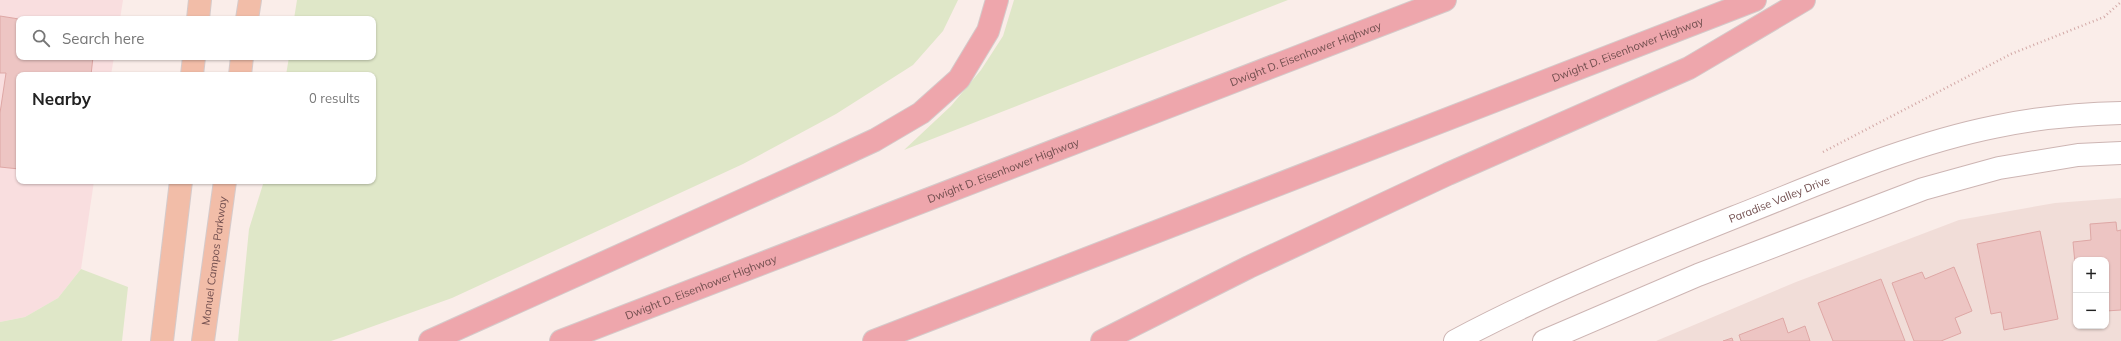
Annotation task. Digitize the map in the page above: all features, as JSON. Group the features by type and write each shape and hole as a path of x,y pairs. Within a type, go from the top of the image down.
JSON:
{"highway":[{"path":"430,341 875,140 921,113 959,80 988,31 997,0"},
{"name":"Dwight D. Eisenhower Highway","path":"561,341 1445,0"},
{"name":"Dwight D. Eisenhower Highway","path":"874,341 1755,0"},
{"path":"1102,341 1249,267 1448,174 1689,68 1804,0"}],"main road":[{"path":"198,16 200,0"},
{"path":"248,16 250,0"},
{"path":"192,72 194,60"},
{"path":"240,72 242,60"},
{"path":"162,341 181,184"},
{"name":"Manuel Campos Parkway","path":"203,341 225,184"}],"street":[{"name":"Paradise Valley Drive","path":"1455,341 1507,313 1683,238 1912,150 1993,127 2078,114 2121,112"},
{"path":"1544,341 1698,275 1923,189 1998,168 2078,156 2121,153"}],"path":[{"path":"1821,156 1824,151 2011,54 2104,17 2121,2"}],"shaded area":[{"path":"0,0 123,0 120,16 16,16 16,60 114,60 112,72 16,72 16,184 94,184 81,269 58,298 25,317 0,322"},
{"path":"2121,198 2121,341 1656,341 1796,282 1959,220 2055,203"}],"green space":[{"path":"297,0 958,0 943,31 913,65 836,114 743,164 452,298 343,337 331,341 238,341 249,229 263,184 376,184 376,72 286,72 288,60 376,60 376,16 294,16"},
{"path":"1014,0 1288,0 904,150 951,106 981,70 1003,36"},
{"path":"81,269 128,287 122,341 0,341 0,322 25,317 58,298"}],"building":[{"path":"0,16 16,19 16,60 93,60 91,72 16,72 16,169 0,167 0,113 6,73 0,73"},
{"path":"2116,222 2117,231 2121,230 2121,310 2109,311 2109,257 2074,257 2073,242 2091,240 2090,224"},
{"path":"2040,231 2058,319 2004,330 2001,312 1991,314 1977,244"},
{"path":"1954,267 1972,311 1955,318 1961,333 1941,341 1914,341 1892,283 1922,272 1925,279"},
{"path":"1881,279 1905,341 1833,341 1818,303"},
{"path":"1783,318 1788,333 1805,326 1810,341 1741,341 1739,335"},
{"path":"1732,338 1733,341 1723,341"}]}
